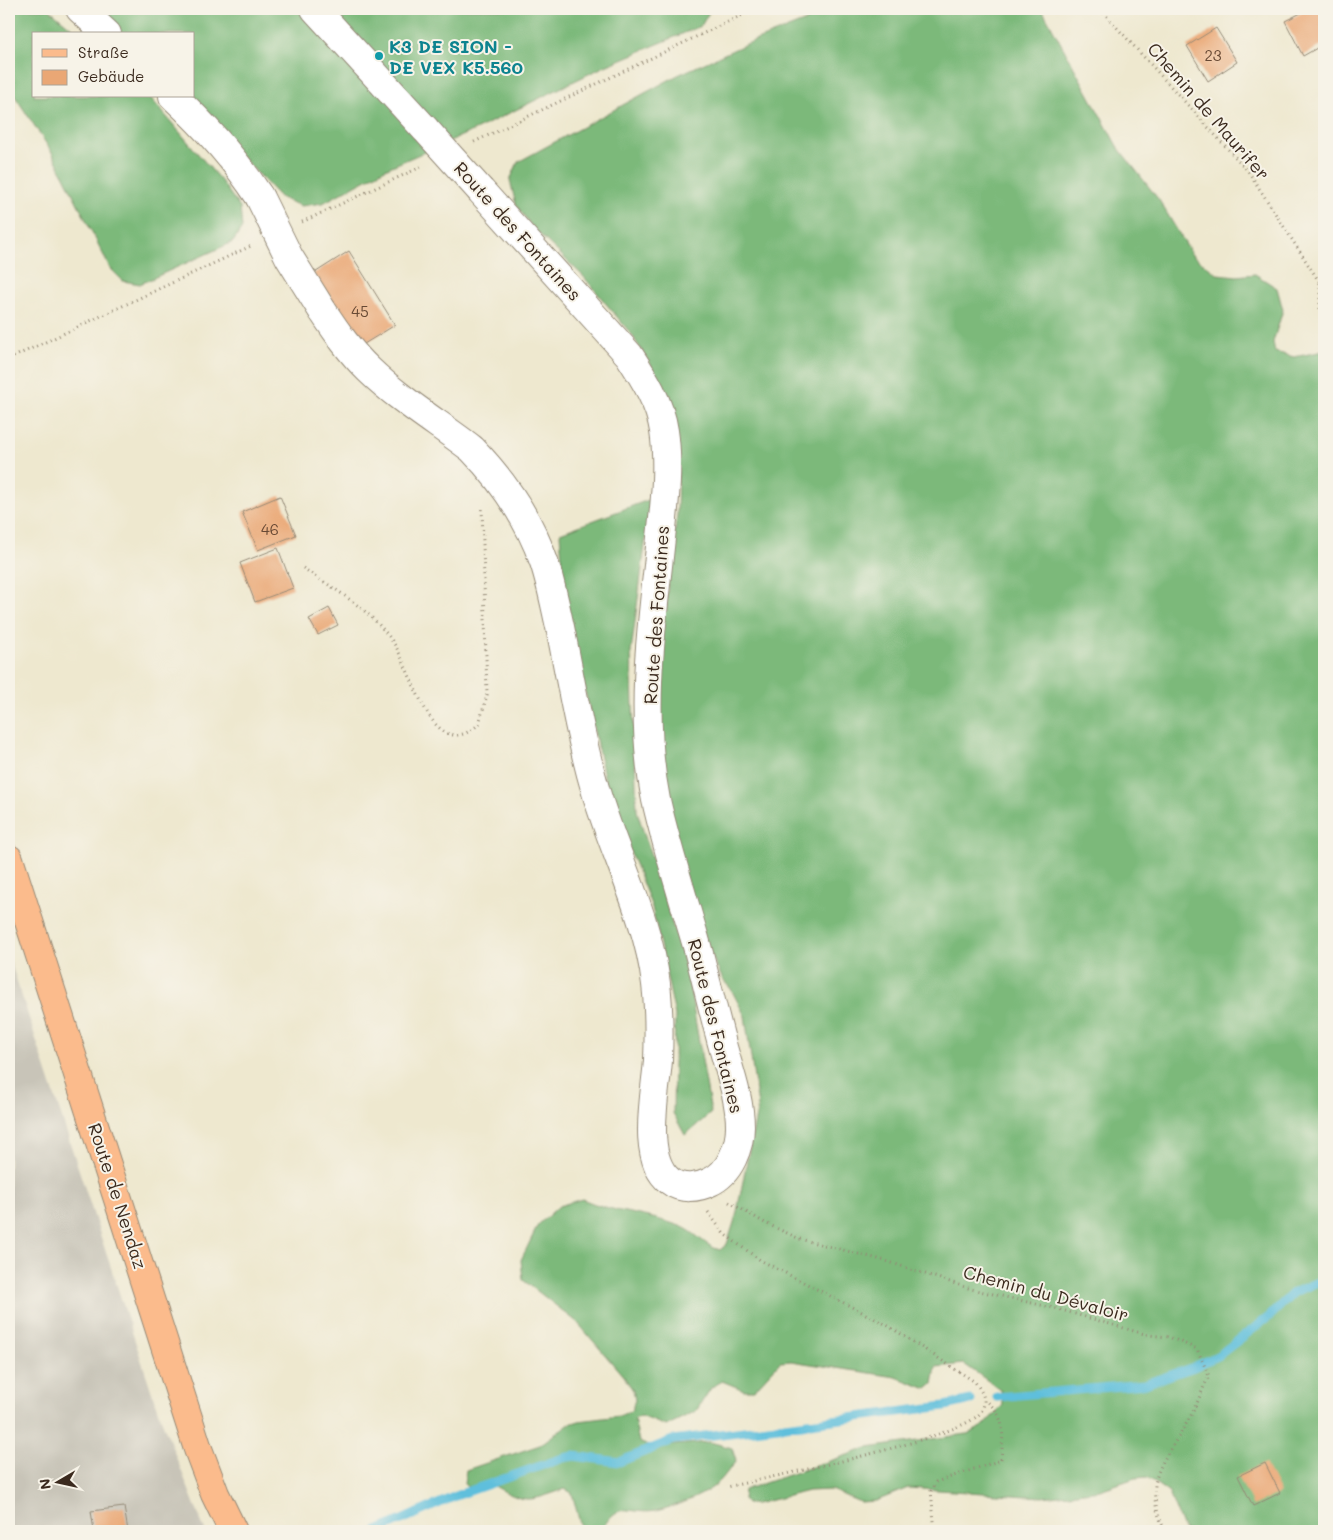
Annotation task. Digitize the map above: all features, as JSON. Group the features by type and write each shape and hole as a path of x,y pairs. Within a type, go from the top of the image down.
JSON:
{"main road":[{"name":"Route de Nendaz","path":"9,859 198,1449 215,1494 233,1531"}],"street":[{"path":"80,9 105,32"},
{"name":"Route des Fontaines","path":"315,9 629,355 643,375 661,418 666,454 663,515 648,680 652,775 663,828 697,948 732,1084 740,1125 739,1140 725,1171 702,1185"},
{"path":"175,98 214,137 242,170 259,196 289,258 348,348 369,370 398,395 472,449 504,486 527,525 545,565 590,772 647,935 656,985 658,1015 658,1069 652,1123 656,1158 668,1181 678,1186 702,1185"}],"path":[{"path":"473,142 755,9"},
{"name":"Chemin de Maurifer","path":"1100,9 1248,172 1322,282"},
{"path":"294,226 428,163"},
{"path":"9,359 259,242"},
{"path":"1322,282 1320,310 1324,323"},
{"path":"303,568 349,599 379,624 395,646 430,716 439,729 447,734 456,735 472,730 480,724 487,695 481,488 485,472 490,469"},
{"path":"702,1185 706,1210 724,1234 760,1260 887,1325 975,1382 983,1392 985,1400 980,1414 962,1425 919,1442 727,1487"},
{"name":"Chemin du Dévaloir","path":"702,1185 730,1204 800,1239 886,1261 971,1289 1058,1310 1148,1335 1169,1337 1197,1350 1209,1376 1190,1418 1157,1471 1154,1496 1157,1514 1165,1531"},
{"path":"935,1531 931,1491 936,1482 1001,1460 1004,1431 996,1408 985,1400"}],"shaded area":[{"path":"9,957 158,1411 205,1531 9,1531"}],"green space":[{"path":"9,9 49,9 77,32 32,32 32,98 151,98 222,182 240,208 242,228 233,242 140,284 123,281 110,268 53,154 9,87"},
{"path":"96,9 711,9 701,26 603,67 475,130 385,169 323,203 301,206 281,198 186,98 195,98 195,32 120,32"},
{"path":"837,9 1042,9 1117,146 1159,200 1192,255 1217,274 1237,276 1255,274 1277,288 1283,310 1273,342 1275,352 1294,357 1324,351 1324,1531 1184,1531 1169,1493 1147,1477 1135,1478 1100,1490 1043,1497 908,1488 876,1501 860,1502 831,1490 808,1491 756,1504 747,1504 743,1499 744,1490 868,1448 967,1434 982,1427 1003,1405 1001,1390 964,1364 936,1367 933,1384 927,1389 896,1377 791,1361 780,1362 754,1390 744,1390 722,1381 711,1388 696,1411 666,1426 641,1416 634,1419 639,1442 651,1447 710,1442 732,1448 736,1461 719,1482 701,1495 650,1512 621,1511 608,1520 601,1531 582,1531 572,1493 565,1489 528,1499 514,1496 493,1485 471,1490 464,1484 466,1470 540,1445 567,1425 579,1421 619,1416 631,1411 635,1400 633,1390 624,1377 577,1322 523,1280 521,1260 538,1225 559,1206 582,1199 594,1204 680,1226 720,1250 727,1244 736,1216 758,1106 745,1016 731,989 723,980 709,950 684,873 660,754 656,676 677,515 678,469 656,374 632,335 584,277 532,227 516,205 510,180 518,162 678,75 744,45"},
{"path":"651,499 631,652 637,811 687,971 711,1113 685,1135 673,1113 675,1015 652,907 609,798 565,601 560,533"}],"building":[{"path":"1309,9 1324,9 1324,44 1303,56 1285,21"},
{"path":"1216,28 1237,62 1208,81 1187,46"},
{"path":"349,251 395,325 359,347 313,274"},
{"path":"280,496 296,535 258,550 242,512"},
{"path":"278,548 293,588 255,602 240,563"},
{"path":"329,608 338,625 318,635 309,619"},
{"path":"1265,1463 1280,1493 1253,1506 1238,1476"},
{"path":"124,1507 128,1531 94,1531 91,1511"}],"waterway":[{"path":"997,1397 1145,1384 1194,1367 1219,1355 1270,1316 1293,1293 1324,1279"},
{"path":"377,1531 458,1495 563,1458 574,1456 619,1462 673,1440 945,1406 971,1400"}],"place":[{"name":"K3 DE SION - DE VEX K5.560","path":"379,56"}]}
